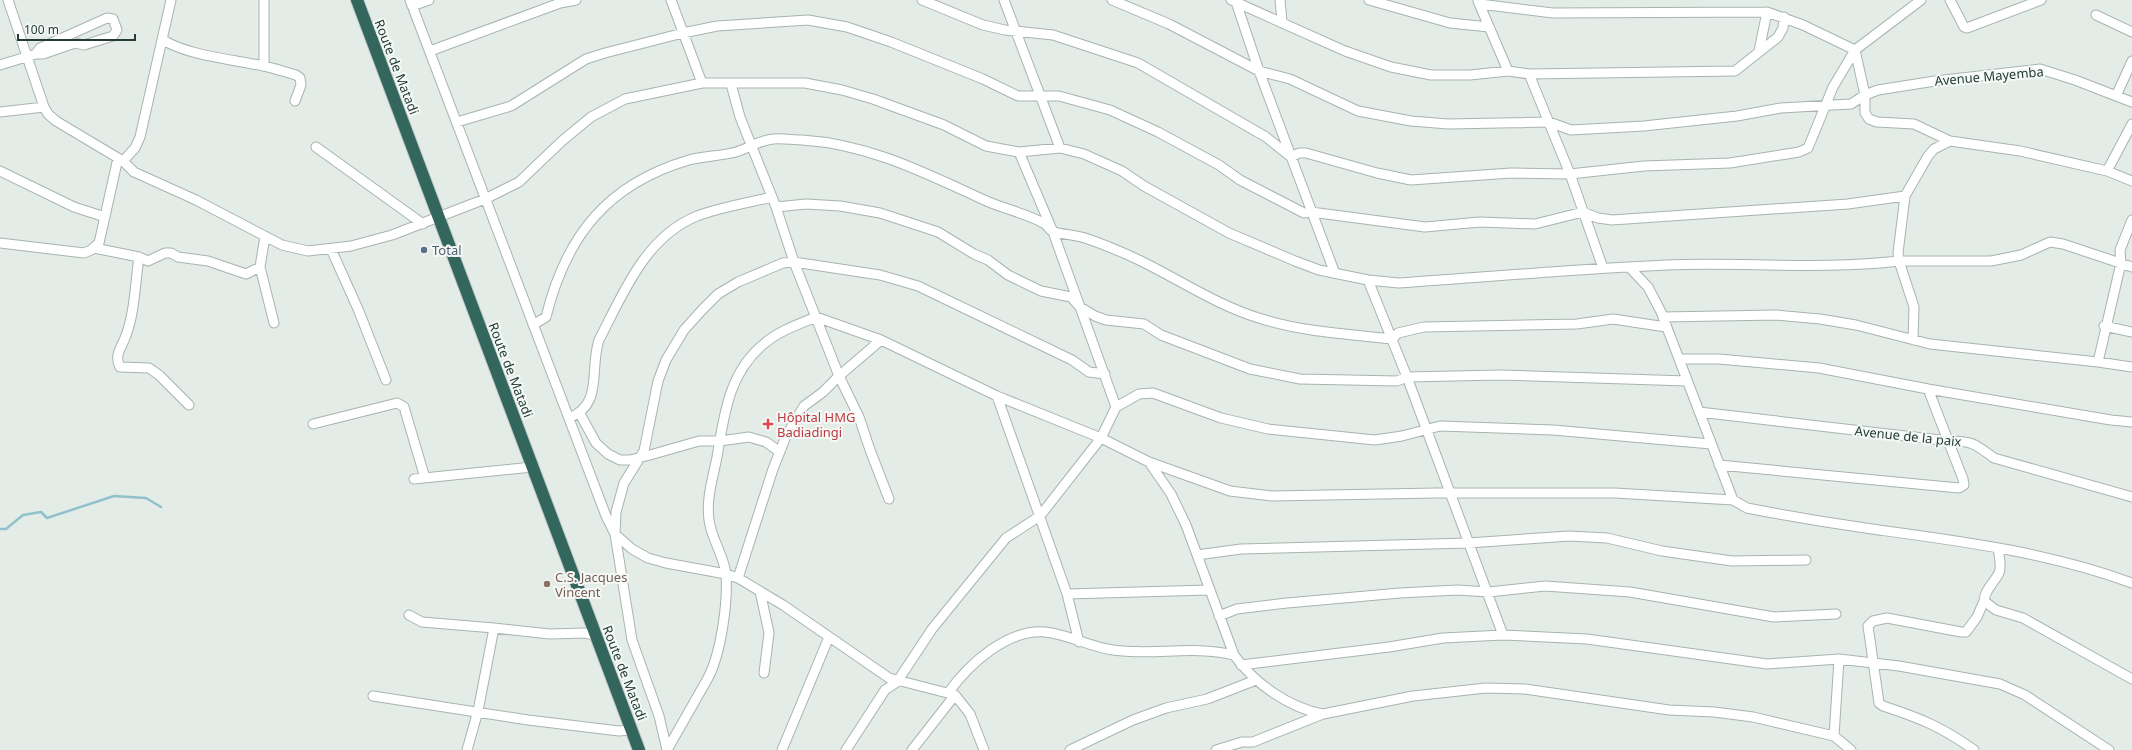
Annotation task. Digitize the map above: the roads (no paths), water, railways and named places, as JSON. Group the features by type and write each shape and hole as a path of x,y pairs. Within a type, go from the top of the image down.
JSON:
{"highway":[{"name":"Route de Matadi","path":"357,0 639,750"}],"street":[{"path":"8,0 31,55 44,107 48,114 56,121 121,159 134,172 265,236 293,248 308,251 331,249 369,242 423,224 486,199 518,182 562,141 591,117 625,99 702,83 805,84 842,90 874,99 944,125 986,146 1019,152 1060,148 1084,154 1122,171 1144,186 1229,234 1319,270 1334,271 1368,280 1399,283 1630,267 1767,264 1863,265 1899,261 1991,260 2020,255 2050,242 2063,244 2132,267"},
{"path":"0,243 84,253 94,248 99,243 121,159 135,148 140,137 171,0"},
{"path":"264,0 264,66"},
{"path":"429,0 411,3 606,516 615,534 632,549 648,558 666,563 726,574 738,578 760,591 889,678 897,682 952,694 970,714 982,746 975,750"},
{"path":"430,51 560,3 576,0"},
{"path":"671,0 702,83"},
{"path":"922,0 983,25 1015,31 1053,35 1138,63 1266,136 1292,156"},
{"path":"1004,0 1060,148"},
{"path":"1112,0 1169,24 1259,71 1290,79 1358,111 1378,116 1448,124 1549,122"},
{"path":"1280,0 1282,21"},
{"path":"1368,0 1450,23 1489,27"},
{"path":"1292,156 1299,153 1306,153 1376,173 1411,180 1511,173 1570,174 1644,166 1730,163 1800,152 1808,148 1833,87 1855,50 1921,0"},
{"path":"1950,0 1964,27 1967,28 2041,0"},
{"path":"1234,1 1334,271"},
{"path":"1234,1 1282,21 1345,51 1391,67 1431,75 1451,76 1508,71 1529,74 1735,71 1778,37 1783,28 1784,17"},
{"path":"1479,2 1508,71"},
{"path":"1479,2 1553,13 1767,12 1784,17 1855,50"},
{"path":"1759,51 1767,12"},
{"path":"2096,15 2132,32"},
{"path":"457,122 511,106 586,59 683,32 717,26 771,21 808,20 847,27 931,58 983,79 1018,96 1059,96 1110,110 1158,132 1219,165 1240,180 1304,213 1311,212 1425,227 1480,222 1535,224 1583,212 1598,218 1612,220 1848,204 1905,196"},
{"path":"0,65 31,55 42,54 74,39"},
{"path":"163,40 172,45 216,57 264,66 296,75 300,78 301,85 295,101"},
{"path":"1855,50 1865,95 1865,113 1869,119 1877,122 1914,124 1950,141 2020,150 2107,171 2132,181"},
{"path":"2116,96 2132,61"},
{"name":"Avenue Mayemba","path":"1549,122 1571,130 1644,126 1736,116 1781,108 1826,107 1852,104 1865,95 1878,90 1935,81 2040,69 2075,80 2132,102"},
{"path":"1529,74 1570,174 1603,268"},
{"path":"731,84 740,117 776,207 794,262 839,376 859,417 889,499"},
{"path":"0,112 44,107"},
{"path":"2107,171 2132,124"},
{"path":"533,325 546,317 553,289 565,258 577,238 601,209 621,192 648,176 674,164 699,157 735,152 752,145 774,139 818,141 882,155 996,206 1042,223 1053,232 1068,233 1087,238 1137,259 1181,281 1215,301 1261,319 1308,329 1392,339"},
{"path":"1913,340 1914,307 1898,254 1905,196 1928,156 1934,149 1950,141"},
{"path":"316,147 423,224"},
{"path":"1019,152 1053,232 1116,407"},
{"path":"0,171 74,207 105,217"},
{"path":"569,418 580,414 588,405 592,394 596,350 599,340 638,265 666,236 685,222 716,210 772,197"},
{"path":"776,207 806,204 840,206 880,213 938,232 974,254 988,260 1008,275 1041,291 1071,297 1080,307 1095,316 1106,320 1144,324 1161,335 1250,369 1300,380 1330,381 1362,379 1397,381 1407,377 1500,375 1687,381"},
{"path":"2098,362 2104,326 2121,263 2120,250 2132,220"},
{"path":"265,236 260,267 274,323"},
{"path":"94,248 139,257 148,261 166,253 171,253 178,257 208,261 246,274 260,267"},
{"path":"331,249 358,308 386,380"},
{"path":"139,257 128,330 118,350 118,362 120,367 149,368 159,375 189,405"},
{"path":"667,750 659,716 632,640 615,534 616,512 624,483 641,457 658,381 666,360 684,330 718,294 738,282 788,262 880,275 918,286 1072,360 1089,372 1105,374"},
{"path":"1630,267 1648,287 1663,317 1733,500"},
{"path":"1368,280 1427,429 1468,543 1489,592 1504,635"},
{"path":"1663,317 1776,315 1856,325 1930,344 2132,367"},
{"path":"667,750 714,666 724,616 726,574 709,522 708,500 720,441 725,406 748,359 765,342 816,317 881,340 998,396 1101,438 1149,462 1230,491 1272,496 1615,493 1733,500 1747,508 1871,529 1959,540 2041,556 2132,583"},
{"path":"1392,339 1398,333 1424,327 1577,324 1613,319 1666,327"},
{"path":"2104,326 2132,332"},
{"path":"738,578 786,436 804,406 823,392 839,376 881,340"},
{"path":"1679,359 1719,359 1819,368 1928,389 2111,420 2132,422"},
{"path":"1719,465 1959,488 1964,485 1963,479 1928,389"},
{"path":"846,750 885,690 897,682 932,630 1006,538 1040,516 1101,438 1116,407 1139,394 1153,393 1222,418 1268,429 1376,440 1402,436 1440,426 1553,430 1711,444"},
{"path":"998,396 1067,594 1079,642"},
{"path":"313,424 396,404 404,407 425,478"},
{"name":"Avenue de la paix","path":"1699,412 1949,441 1965,441 1976,444 1994,458 2132,497"},
{"path":"580,414 596,443 608,454 620,460 641,457 699,441 720,441 749,437 766,442 780,452"},
{"path":"1149,462 1171,494 1198,556 1234,656 1256,680 1292,704 1308,711 1323,714"},
{"path":"414,479 532,467"},
{"path":"1198,556 1241,549 1468,543 1569,536 1607,538 1662,551 1732,561 1806,560"},
{"path":"1974,750 1940,727 1915,716 1882,706 1879,703 1872,663 1868,626 1872,621 1887,618 1966,632 1977,617 1984,601 1985,594 1999,573 2000,562 1998,548"},
{"path":"1220,616 1237,609 1255,606 1400,593 1457,590 1489,592 1545,586 1609,590 1686,601 1774,617 1836,614"},
{"path":"1067,594 1209,590"},
{"path":"760,591 768,633 764,673"},
{"path":"1984,601 1996,610 2023,618 2132,679"},
{"path":"409,615 422,622 550,634 584,633 596,635"},
{"path":"467,750 478,711 494,628"},
{"path":"912,750 952,694 958,680 992,650 1007,640 1045,632 1113,650 1200,650 1234,656"},
{"path":"1241,665 1389,647 1443,638 1504,635 1587,639 1767,664 1839,659 2000,684 2025,695 2109,750"},
{"path":"782,750 829,638"},
{"path":"1834,736 1839,659"},
{"path":"1070,750 1133,720 1166,708 1207,699 1256,680"},
{"path":"1216,750 1242,742 1253,742 1323,714 1420,696 1486,688 1525,689 1669,710 1714,712 1753,717 1834,736 1851,750"},
{"path":"373,696 478,711 528,720 619,731 631,730"}],"waterway":[{"path":"0,529 6,529 23,515 41,512 47,518 114,496 146,498 161,507"}],"place":[{"name":"Total","path":"424,250"},
{"name":"Hôpital HMG Badiadingi","path":"768,424"},
{"name":"C.S. Jacques Vincent","path":"547,584"}]}
